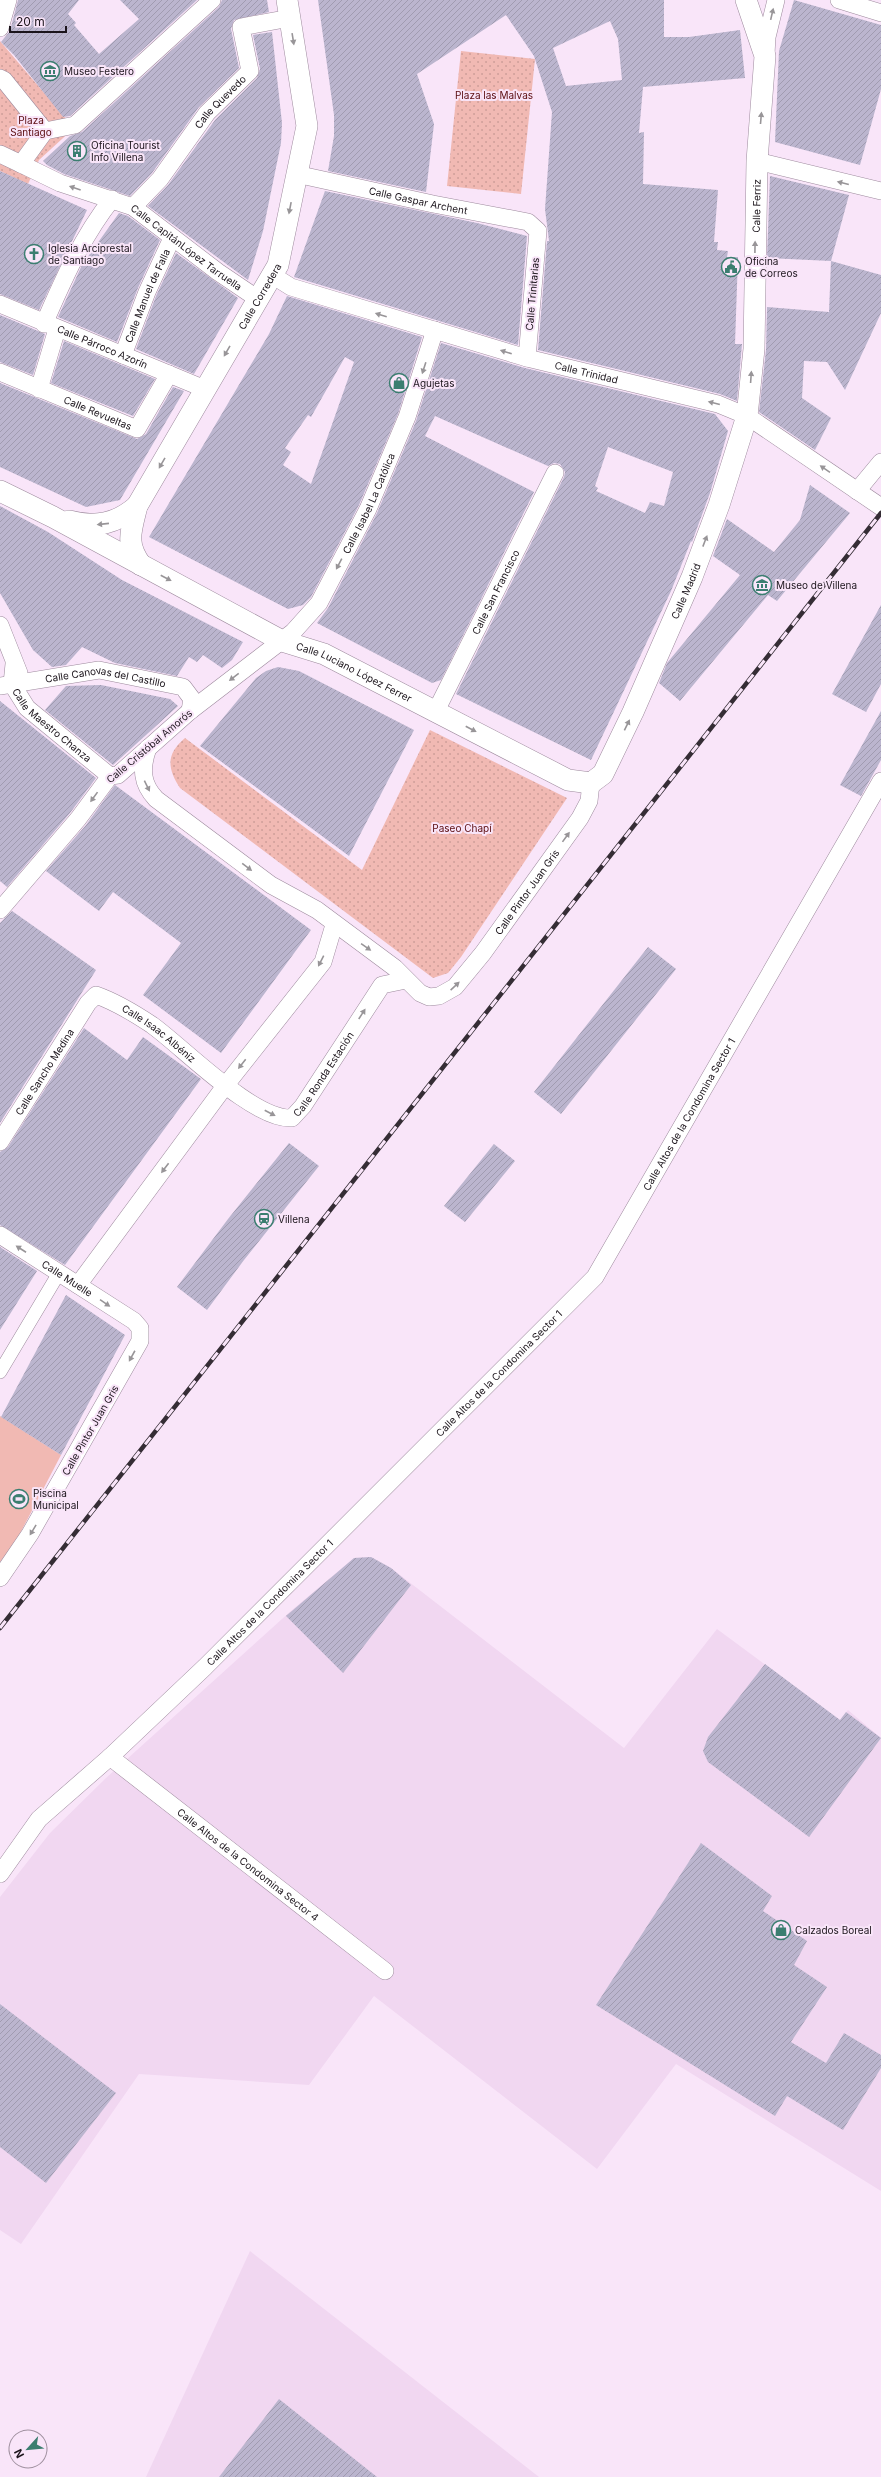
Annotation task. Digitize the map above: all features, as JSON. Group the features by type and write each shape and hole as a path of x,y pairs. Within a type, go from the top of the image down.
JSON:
{"street":[{"path":"0,28 8,0"},
{"name":"Calle Ferriz","path":"746,0 766,56 757,161 754,349 747,416"},
{"path":"766,56 767,37 776,0"},
{"path":"839,0 881,13"},
{"path":"21,164 45,131 76,125 204,3"},
{"name":"Calle Corredera","path":"141,565 132,552 130,544 137,506 278,265 307,126 289,9"},
{"name":"Calle Quevedo","path":"134,207 160,179 208,113 250,71 241,27 289,9"},
{"path":"0,78 4,80 45,131"},
{"name":"Calle CapitánLópez Tarruella","path":"0,154 60,183 134,207 172,238 258,299"},
{"path":"757,161 880,186"},
{"name":"Calle Gaspar Archent","path":"296,174 433,204 528,222 538,231"},
{"path":"39,389 51,326 68,268 99,216 112,199"},
{"name":"Calle Trinitarias","path":"526,358 538,231"},
{"name":"Calle Manuel de Falla","path":"123,355 147,292 172,238"},
{"name":"Calle Trinidad","path":"272,276 291,287 526,358 718,404 747,416 881,507"},
{"name":"Calle Párroco Azorín","path":"0,304 205,389"},
{"name":"Calle Isabel La Católica","path":"262,654 282,641 304,621 319,603 368,508 407,417 435,330"},
{"name":"Calle Revueltas","path":"0,372 138,429 169,374"},
{"name":"Calle Madrid","path":"591,783 603,774 610,760 633,712 692,577 719,505 747,416"},
{"path":"857,491 881,462"},
{"name":"Calle San Francisco","path":"436,711 555,473"},
{"path":"0,491 52,517 74,523 102,525 124,517 137,506"},
{"name":"Calle Luciano López Ferrer","path":"52,517 282,641 324,654 568,780 591,783"},
{"name":"Calle Maestro Chanza","path":"0,625 14,664 19,673 30,682"},
{"path":"258,627 263,646 262,654"},
{"name":"Calle Cristóbal Amorós","path":"1,905 78,819 110,776 118,775 190,711 262,654"},
{"name":"Calle Maestro Chanza","path":"14,664 6,685 32,714 110,776"},
{"name":"Calle Canovas del Castillo","path":"6,685 99,670 183,688 192,699 190,711"},
{"path":"148,748 143,766 143,777 148,789 156,799 271,885 309,904 395,968 406,980"},
{"name":"Calle Altos de la Condomina Sector 1","path":"0,1874 39,1818 110,1757 210,1662 595,1277 881,781"},
{"name":"Calle Pintor Juan Gris","path":"406,980 420,993 429,997 439,996 455,987 483,953 580,818 589,801 591,783"},
{"path":"78,1285 225,1086 323,962 334,924"},
{"name":"Calle Ronda Estación","path":"225,1086 274,1115 292,1118 303,1106 382,985 406,980"},
{"name":"Calle Isaac Albéniz","path":"88,1003 96,995 113,1001 152,1026 225,1086"},
{"name":"Calle Sancho Medina","path":"0,1142 88,1003"},
{"name":"Calle Muelle","path":"0,1235 134,1321"},
{"path":"0,1372 59,1273"},
{"name":"Calle Pintor Juan Gris","path":"0,1578 30,1534 140,1341 140,1328 134,1321"},
{"name":"Calle Altos de la Condomina Sector 4","path":"110,1757 385,1971"}],"shaded area":[{"path":"371,1557 391,1568 624,1748 717,1629 840,1720 848,1710 881,1738 881,2191 676,2064 597,2169 374,1996 309,2085 139,2074 21,2244 0,2230 0,1897 50,1833 106,1778 292,1610 354,1558"},
{"path":"250,2251 539,2477 146,2477"}],"green space":[{"name":"Plaza Santiago","path":"0,41 74,128 39,160 28,184 0,171"},
{"name":"Plaza las Malvas","path":"461,51 535,59 521,194 447,186"},
{"name":"Paseo Chapí","path":"430,730 567,798 461,957 448,973 433,978 180,788 173,774 170,762 174,750 185,738 362,870"},
{"name":"Piscina Municipal","path":"0,1416 61,1455 15,1543 0,1562"}],"building":[{"path":"18,0 79,0 68,14 76,23 74,25 99,54 139,19 120,0 197,0 70,116 63,117 14,55 1,42 10,31"},
{"path":"222,0 267,0 269,12 234,20 231,29 239,68 199,107 152,173 130,196 64,174 47,165 43,161 70,136 82,132 219,7"},
{"path":"318,0 664,0 664,37 689,37 740,30 745,78 643,87 639,133 644,132 643,184 718,190 714,242 718,242 717,250 728,251 727,257 738,257 735,344 742,344 737,401 720,394 538,350 547,241 549,241 545,209 552,112 534,56 506,15 417,74 434,124 426,192 328,171 334,136 334,115","holes":["610,21 618,39 622,80 566,86 553,48"]},
{"path":"794,0 881,25 881,89 860,165 775,142 779,51"},
{"path":"272,32 282,123 281,143 263,231 248,280 148,206 168,185 215,120 257,78 260,69 253,35"},
{"name":"Iglesia Arciprestal de Santiago","path":"0,171 87,210 39,310 0,294"},
{"path":"770,176 849,195 831,261 767,258"},
{"path":"325,191 477,223 527,236 518,345 294,277"},
{"path":"119,213 128,216 160,240 138,288 117,342 58,317 82,265"},
{"path":"176,253 238,298 194,374 136,349 156,296"},
{"path":"831,261 881,275 881,313 845,390 827,362 804,361 802,398 831,418 815,450 759,412 766,350 767,307 829,312"},
{"path":"287,296 422,337 398,414 359,505 311,597 303,605 288,609 149,537 269,334","holes":["345,357 354,362 311,484 283,465 291,452 285,448 308,415 311,417"]},
{"path":"0,315 45,334 33,375 0,362"},
{"path":"64,341 155,379 133,416 51,383"},
{"path":"441,343 525,368 715,414 728,431 710,493 692,542 691,541 671,591 591,760 456,694 564,477 565,472 560,464 554,463 548,466 435,416 425,436 534,492 441,680 432,683 317,623 328,608 377,513 416,421","holes":["608,447 673,472 664,506 650,502 645,513 596,491 598,488 595,486"]},
{"path":"0,383 137,439 146,434 173,387 184,391 120,500 86,507 0,467"},
{"name":"Museo de Villena","path":"810,485 850,513 777,601 768,595 680,701 659,683 667,663 740,575 713,556 727,519 774,552 800,520"},
{"path":"0,506 48,532 122,580 243,642 232,660 222,668 203,655 197,662 189,657 177,676 115,663 82,647 66,665 52,667 33,650 0,593"},
{"path":"881,605 881,684 866,712 832,694"},
{"path":"278,667 299,671 414,730 349,856 200,746 256,678 266,671"},
{"path":"101,685 170,699 178,706 113,765 45,710 66,686"},
{"path":"0,701 96,778 70,813 7,887 0,881"},
{"path":"881,711 881,760 861,796 840,785"},
{"path":"115,785 311,930 221,1053 143,995 181,943 113,892 99,911 46,871 86,825"},
{"path":"12,911 96,970 0,1123 0,923"},
{"path":"648,947 676,969 561,1114 534,1092"},
{"path":"84,1028 127,1060 143,1037 201,1079 65,1265 0,1225 0,1152 8,1147"},
{"path":"289,1143 319,1166 244,1260 207,1310 177,1287 228,1219"},
{"path":"494,1144 515,1161 465,1222 444,1206"},
{"path":"0,1247 37,1271 0,1330"},
{"path":"66,1295 125,1335 61,1455 1,1417"},
{"path":"371,1557 391,1568 411,1585 343,1673 286,1616 354,1558"},
{"path":"765,1664 840,1720 846,1712 881,1738 809,1837 708,1762 703,1751 708,1737"},
{"path":"701,1843 772,1896 763,1911 807,1941 794,1965 827,1987 791,2042 826,2063 844,2033 881,2055 881,2068 843,2130 787,2096 775,2116 596,2005"},
{"path":"0,2004 116,2093 46,2183 0,2147"},
{"path":"279,2399 377,2477 219,2477"}],"railway":[{"path":"0,1628 881,513"}],"place":[{"name":"Museo Festero","path":"50,71"},
{"name":"Oficina Tourist Info Villena","path":"77,151"},
{"name":"Iglesia Arciprestal de Santiago","path":"34,254"},
{"name":"Oficina de Correos","path":"731,267"},
{"name":"Agujetas","path":"399,383"},
{"name":"Museo de Villena","path":"762,585"},
{"name":"Villena","path":"264,1219"},
{"name":"Piscina Municipal","path":"19,1499"},
{"name":"Calzados Boreal","path":"781,1930"}]}
